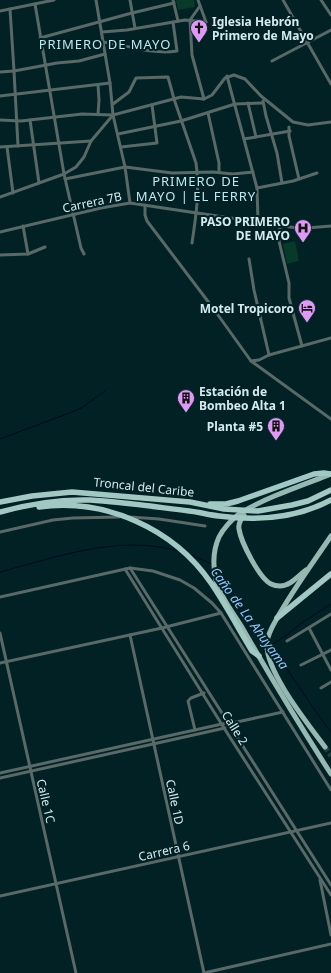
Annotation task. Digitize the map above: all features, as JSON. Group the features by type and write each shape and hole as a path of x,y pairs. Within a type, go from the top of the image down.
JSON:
{"highway":[{"path":"190,502 226,504 309,475 319,473 331,474"},
{"name":"Troncal del Caribe","path":"0,502 39,495 72,492 190,502 224,509 258,511 292,506 308,501 331,490"},
{"name":"Troncal del Caribe","path":"0,513 33,504 53,501 85,500 191,511 220,516 263,519 294,514 331,500"},
{"path":"0,513 44,506 65,505 93,507 119,514 141,523 165,537 187,556 211,583 252,651 258,656"},
{"path":"277,618 331,574"}],"main road":[{"path":"331,474 263,501 238,514 220,536 216,546 214,559 215,574 221,591 258,656 331,774"},
{"path":"246,510 239,523 242,539 257,569 266,580 271,584 281,586 288,584 311,565"},
{"path":"325,747 276,676 267,650 267,641 273,625 289,598 331,537"}],"street":[{"path":"0,11 54,0"},
{"path":"96,0 110,83 113,115 121,147 130,203"},
{"path":"130,0 136,28"},
{"path":"102,32 178,21 190,20 206,22 198,0"},
{"path":"283,0 331,83"},
{"path":"321,0 331,15"},
{"path":"40,38 174,2 178,21"},
{"path":"35,4 72,215 84,254"},
{"path":"200,6 190,20 192,55 204,99"},
{"path":"10,9 18,146"},
{"path":"103,42 154,52 167,53 177,51 173,22"},
{"path":"272,61 331,30"},
{"path":"0,72 79,61 105,54"},
{"path":"0,120 30,120 82,114 113,115 174,99 188,97 204,99 212,95 222,80 227,76 235,75 245,79 262,97 292,122 299,125 315,125 331,122"},
{"path":"113,104 129,92 136,78 168,76 181,121 196,163 198,188 192,244"},
{"path":"227,76 257,188 258,221"},
{"path":"0,96 110,83"},
{"path":"98,85 98,114"},
{"path":"262,97 277,153 282,183"},
{"path":"248,103 256,137"},
{"path":"118,134 181,121 235,104 263,103"},
{"path":"121,147 156,144 157,142 152,106"},
{"path":"208,113 219,163 219,172"},
{"path":"0,197 13,194 64,174 76,167 80,163 91,141 113,115"},
{"path":"30,120 39,183"},
{"path":"289,127 289,136 299,179"},
{"path":"244,139 290,131"},
{"path":"0,147 91,141"},
{"path":"6,147 13,194"},
{"path":"65,179 124,167 172,172 219,172 233,174 253,172"},
{"path":"257,188 299,179 317,173"},
{"name":"Carrera 7B","path":"0,232 130,203 280,225 307,228 331,226"},
{"path":"145,205 147,222 214,308 251,361 331,419"},
{"path":"280,225 279,241 289,283 289,298 302,346"},
{"path":"23,226 28,254"},
{"path":"0,255 28,254 45,247"},
{"path":"249,259 254,290 269,355"},
{"path":"251,361 259,360 269,355 331,338"},
{"path":"0,532 53,520 73,518 138,518 203,526"},
{"path":"0,598 130,568 153,571 180,580 194,588 222,613 331,790"},
{"name":"Calle 2","path":"130,568 331,885"},
{"name":"Calle 2","path":"125,569 224,728 331,895"},
{"path":"0,663 167,627 222,613"},
{"path":"287,641 331,614"},
{"path":"309,628 331,670"},
{"name":"Calle 1C","path":"0,633 76,973"},
{"name":"Calle 1D","path":"130,635 204,973"},
{"path":"302,665 331,650"},
{"path":"321,688 331,682"},
{"path":"195,730 188,701 191,698 207,691"},
{"path":"0,773 283,712"},
{"path":"0,778 230,727 237,722"},
{"name":"Carrera 6","path":"0,896 331,823"},
{"path":"319,877 331,935"},
{"path":"204,973 331,944"}],"green space":[{"path":"176,0 194,0 195,7 178,10"},
{"path":"295,241 299,261 287,264 283,244"}],"waterway":[{"path":"0,439 81,408 105,391"},
{"name":"Caño de La Ahuyama","path":"0,572 66,554 111,546 156,546 178,551"},
{"name":"Caño de La Ahuyama","path":"189,554 212,564"},
{"name":"Caño de La Ahuyama","path":"217,570 222,575 253,625 265,639"},
{"path":"271,645 331,604"},
{"name":"Caño de La Ahuyama","path":"270,644 331,732"}],"tunnel":[{"path":"325,747 331,756"}],"place":[{"name":"Iglesia Hebrón Primero de Mayo","path":"199,43"},
{"name":"PASO PRIMERO DE MAYO","path":"303,243"},
{"name":"Motel Tropicoro","path":"307,323"},
{"name":"Estación de Bombeo Alta 1","path":"186,413"},
{"name":"Planta #5","path":"276,441"}],"district":[{"name":"PRIMERO DE MAYO","path":"105,44"},
{"name":"PRIMERO DE MAYO | EL FERRY","path":"196,188"}]}
